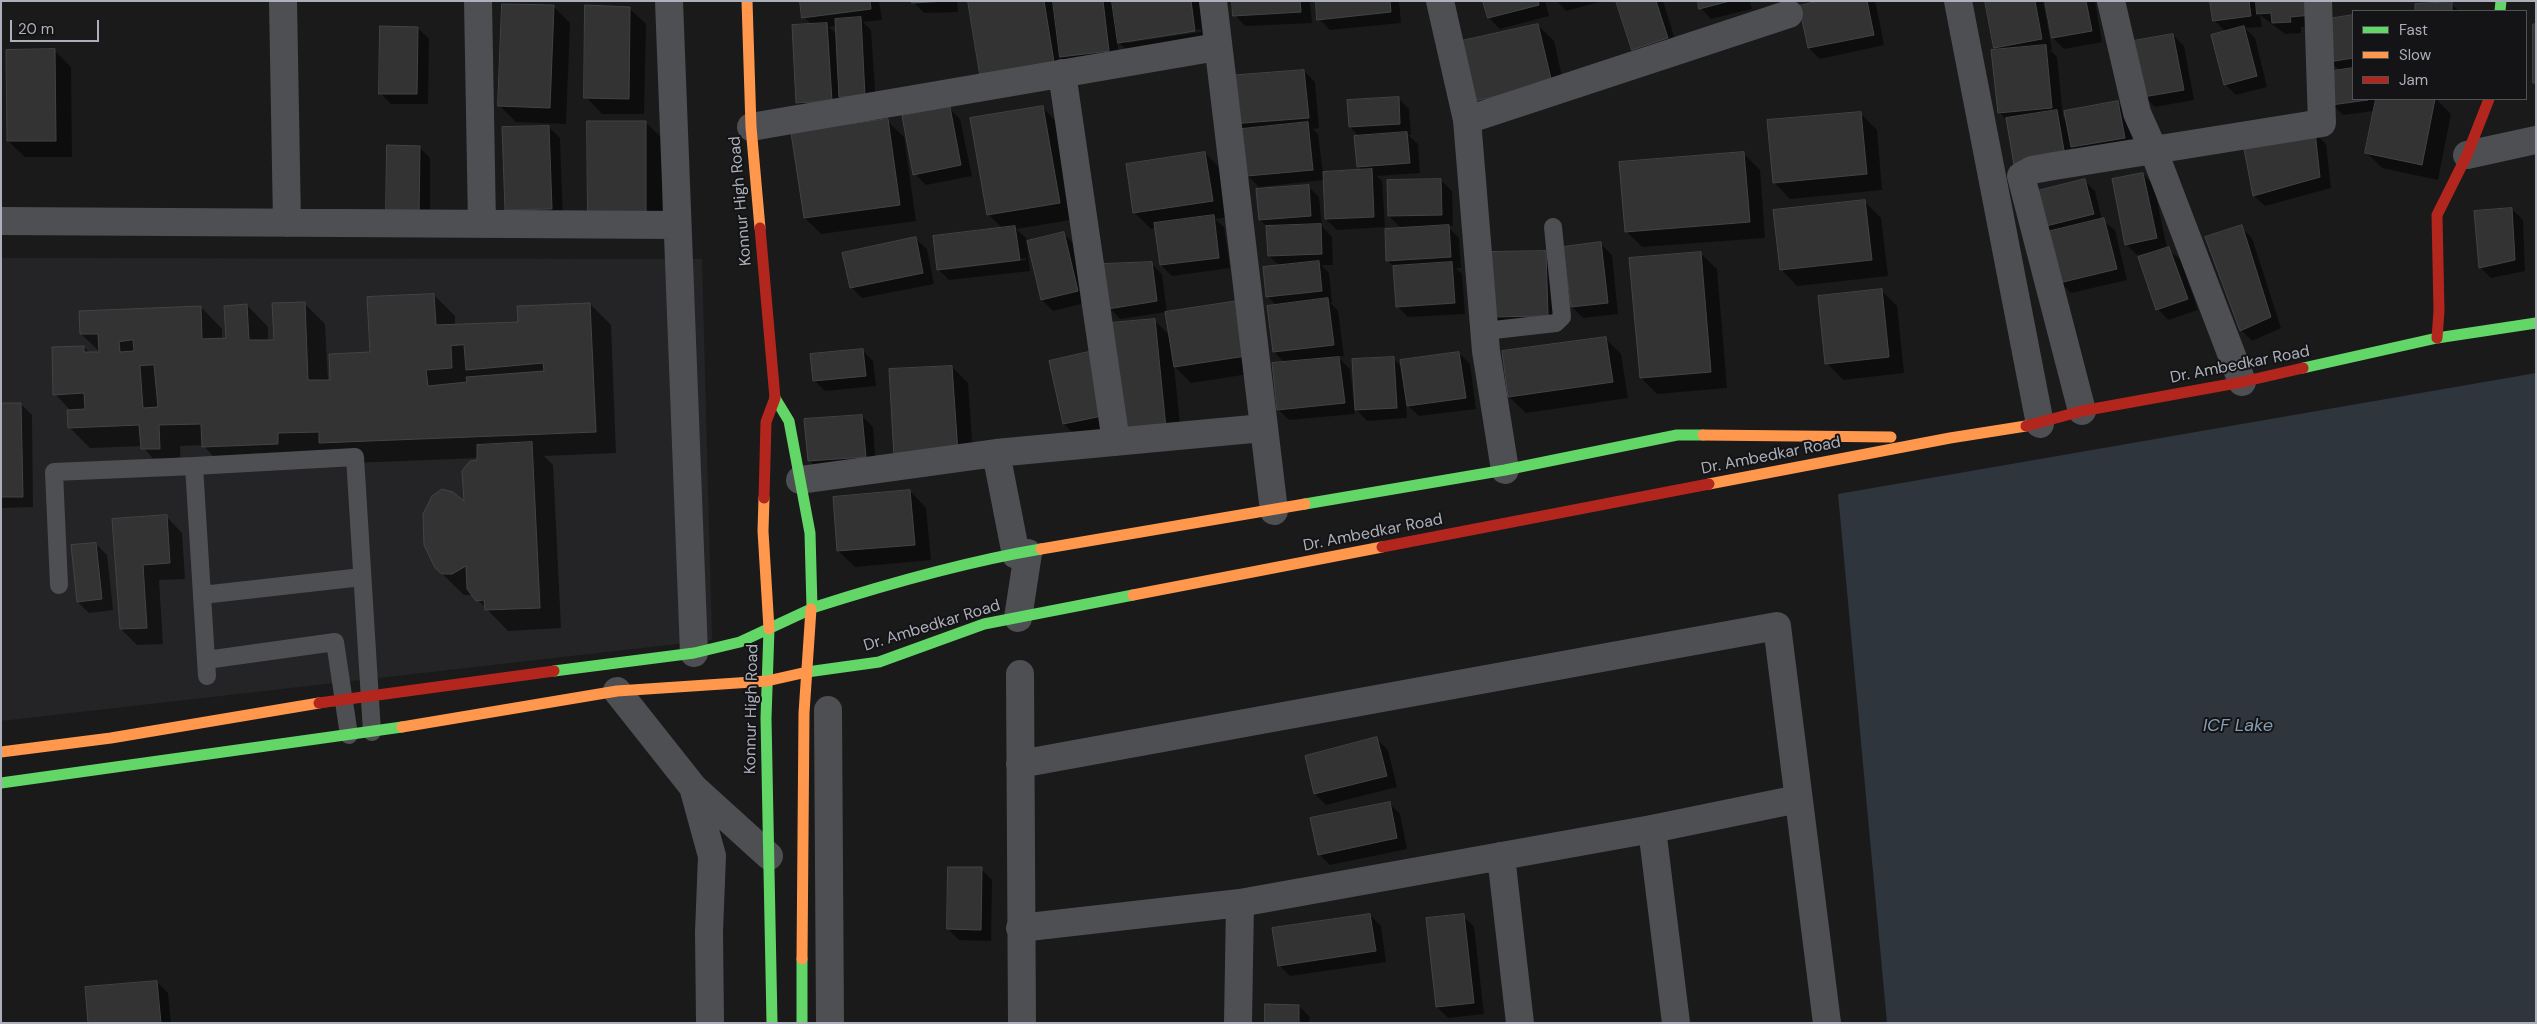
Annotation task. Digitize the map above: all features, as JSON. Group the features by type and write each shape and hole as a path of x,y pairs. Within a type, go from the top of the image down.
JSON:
{"main road":[{"name":"Konnur High Road","path":"747,1 751,127 775,398 766,422 763,531 769,629 767,681 772,1023"},
{"path":"2437,338 2439,311 2437,215 2467,155 2489,100"},
{"name":"Dr. Ambedkar Road","path":"1,783 372,732 617,691 767,681 807,672 878,662 984,624 1950,438 2040,424 2082,411 2242,382 2437,338 2536,322"},
{"name":"Konnur High Road","path":"775,398 789,421 810,533 812,608 804,713 802,1023"},
{"name":"Dr. Ambedkar Road","path":"1,752 111,738 370,694 694,654 740,642 812,608 878,587 989,558 1022,554 1505,470 1677,435 1950,438"}],"street":[{"path":"283,1 287,223"},
{"path":"478,1 482,224"},
{"path":"669,1 694,654"},
{"path":"1213,1 1274,511"},
{"path":"1440,1 1467,120 1485,332 1505,470"},
{"path":"1958,1 2040,424"},
{"path":"2111,1 2137,113 2153,149 2242,382"},
{"path":"2082,411 2021,176 2032,170 2322,123 2318,1"},
{"path":"1467,120 1788,14"},
{"path":"751,127 1217,47"},
{"path":"1062,73 1116,442"},
{"path":"2467,155 2536,140"},
{"path":"1,221 677,225"},
{"path":"800,480 996,453 1263,428"},
{"path":"996,453 1022,554 1018,618"},
{"path":"1020,764 1777,626 1827,1023"},
{"path":"1020,674 1022,1023"},
{"path":"617,691 692,787 769,856"},
{"path":"828,710 830,1023"},
{"path":"692,787 712,856 709,932 710,1023"},
{"path":"1020,928 1240,902 1652,829 1798,799"},
{"path":"1652,829 1676,1023"},
{"path":"1501,856 1520,1023"},
{"path":"1238,1023 1240,902"}],"lane":[{"path":"1485,332 1556,323 1562,317 1553,227"},
{"path":"59,584 54,472 355,457 372,732"},
{"path":"194,466 206,668 335,642 345,698 349,735"},
{"path":"202,595 362,577"}],"shaded area":[{"path":"1,258 702,259 712,640 1,721"}],"water":[{"name":"ICF Lake","path":"2536,373 2536,1023 1887,1023 1838,494"}],"building":[{"path":"800,1 870,1 871,9 802,18"},
{"path":"912,1 947,1 912,3"},
{"path":"968,1 1044,1 1054,62 980,74"},
{"path":"1053,1 1103,1 1109,51 1060,57"},
{"path":"1112,1 1191,1 1195,31 1118,43"},
{"path":"1232,1 1300,1 1301,12 1233,16"},
{"path":"1316,1 1390,1 1391,12 1317,20"},
{"path":"1483,1 1538,1 1539,5 1488,18"},
{"path":"1616,1 1656,1 1668,38 1632,50"},
{"path":"1698,1 1730,1 1699,9"},
{"path":"1819,1 1867,1 1874,35 1808,48 1799,6"},
{"path":"1985,1 2035,1 2042,39 1994,48"},
{"path":"2045,1 2086,1 2092,31 2052,38"},
{"path":"2210,1 2249,1 2251,16 2213,21"},
{"path":"2256,1 2311,1 2312,15 2290,17 2291,22 2272,23 2271,13 2257,14"},
{"path":"2452,2 2452,10 2415,10 2415,4"},
{"path":"502,4 554,5 550,108 498,106"},
{"path":"585,5 630,7 629,99 584,98"},
{"path":"2352,15 2352,58 2329,62 2322,20"},
{"path":"861,17 865,96 839,97 835,19"},
{"path":"827,23 832,101 796,103 792,25"},
{"path":"1538,24 1552,83 1471,102 1457,42"},
{"path":"2533,24 2536,24 2536,83 2533,83"},
{"path":"380,26 418,27 417,94 379,94"},
{"path":"2244,26 2257,76 2224,85 2211,35"},
{"path":"2173,34 2184,90 2143,97 2133,41"},
{"path":"2046,45 2052,108 1998,113 1991,50"},
{"path":"55,49 56,141 7,141 6,50"},
{"path":"2352,68 2352,100 2368,100 2331,105 2326,72"},
{"path":"1304,70 1309,118 1231,124 1227,76"},
{"path":"1399,97 1400,124 1349,127 1347,100"},
{"path":"2376,100 2435,100 2422,165 2365,153"},
{"path":"2118,101 2125,138 2071,147 2064,111"},
{"path":"1043,106 1060,203 987,215 970,118"},
{"path":"950,107 961,165 913,175 902,116"},
{"path":"2057,110 2065,156 2014,165 2006,118"},
{"path":"1861,112 1867,174 1773,183 1767,120"},
{"path":"888,119 900,205 804,218 791,133"},
{"path":"587,121 646,121 646,219 588,220"},
{"path":"1308,122 1313,170 1247,176 1242,129"},
{"path":"549,126 552,209 505,210 502,127"},
{"path":"1407,132 1410,163 1357,167 1354,136"},
{"path":"2315,132 2320,177 2253,196 2244,149"},
{"path":"387,145 420,146 419,214 386,214"},
{"path":"1205,152 1213,201 1133,213 1126,164"},
{"path":"1744,152 1750,222 1625,232 1619,162"},
{"path":"1372,169 1374,217 1325,219 1323,172"},
{"path":"2143,173 2157,238 2125,245 2112,179"},
{"path":"1441,179 1442,215 1388,216 1387,180"},
{"path":"2085,179 2094,214 2042,227 2033,192"},
{"path":"1309,185 1311,216 1259,220 1256,189"},
{"path":"1865,200 1872,260 1780,270 1773,210"},
{"path":"2512,208 2515,260 2479,268 2474,211"},
{"path":"1214,215 1219,258 1160,265 1154,223"},
{"path":"2104,218 2117,269 2059,283 2047,232"},
{"path":"1321,224 1322,254 1268,256 1266,226"},
{"path":"1449,225 1451,257 1386,261 1385,229"},
{"path":"2242,225 2271,317 2240,331 2205,237"},
{"path":"1015,226 1020,260 937,270 933,236"},
{"path":"1064,232 1078,291 1041,300 1027,241"},
{"path":"916,237 923,273 850,288 842,253"},
{"path":"1601,242 1608,303 1571,307 1563,247"},
{"path":"2169,247 2188,299 2156,310 2138,257"},
{"path":"1546,251 1548,316 1489,317 1487,252"},
{"path":"1701,252 1711,372 1640,378 1629,258"},
{"path":"1319,261 1322,291 1266,297 1263,267"},
{"path":"1152,262 1157,301 1108,309 1103,264"},
{"path":"1452,262 1455,303 1396,307 1393,266"},
{"path":"1882,289 1889,357 1825,364 1818,296"},
{"path":"434,294 436,325 518,322 517,306 590,303 596,432 319,443 319,432 278,433 278,444 202,447 201,424 159,425 160,449 141,449 139,425 68,428 67,410 85,409 84,393 53,395 52,347 84,346 84,352 99,352 98,334 80,334 79,311 201,306 202,339 226,338 224,306 247,304 249,340 274,340 272,303 305,302 308,380 330,380 329,354 370,352 367,297","holes":["133,340 134,351 120,352 119,342","464,345 466,370 543,363 544,371 466,377 467,382 428,386 426,370 452,368 451,346","154,365 158,407 143,408 140,366"]},
{"path":"1328,298 1334,345 1273,352 1267,306"},
{"path":"1238,301 1246,356 1174,367 1165,312"},
{"path":"1155,319 1166,428 1122,432 1110,323"},
{"path":"1606,337 1613,382 1508,397 1502,351"},
{"path":"863,349 866,376 813,381 810,354"},
{"path":"1093,351 1107,415 1063,424 1049,361"},
{"path":"1459,352 1466,398 1407,406 1400,360"},
{"path":"1339,357 1345,403 1277,410 1272,363"},
{"path":"1394,357 1397,408 1355,410 1352,359"},
{"path":"952,366 958,453 894,457 889,369"},
{"path":"1,403 21,403 23,497 1,497"},
{"path":"862,415 866,457 808,461 804,419"},
{"path":"532,442 540,608 485,610 484,600 476,601 467,589 466,566 452,574 442,574 435,568 424,545 423,514 432,496 442,489 453,492 464,501 462,471 470,461 477,460 477,445"},
{"path":"910,490 915,545 837,551 833,497"},
{"path":"167,515 170,563 143,565 147,628 120,629 112,519"},
{"path":"96,543 102,599 77,602 71,545"},
{"path":"1377,737 1387,776 1314,794 1305,756"},
{"path":"1390,802 1397,838 1318,855 1310,818"},
{"path":"948,867 982,867 981,930 947,929"},
{"path":"1370,914 1376,951 1278,966 1272,928"},
{"path":"1464,914 1474,1003 1436,1007 1426,918"},
{"path":"157,981 161,1023 88,1023 85,987"},
{"path":"1265,1004 1299,1005 1299,1023 1265,1023"}],"traffic: fast":[{"path":"2500,10 2501,1"},
{"path":"2303,368 2437,338 2536,323"},
{"path":"775,398 789,421 810,533 812,608 925,574 1041,549"},
{"path":"1305,504 1505,470 1677,435 1703,435"},
{"path":"807,672 879,662 984,624 1133,595"},
{"path":"554,671 694,653 740,642 811,609"},
{"path":"769,629 766,718 772,1023"},
{"path":"1,783 402,727"},
{"path":"802,959 802,1023"}],"traffic: slow":[{"path":"747,1 751,127 760,228"},
{"path":"1709,484 1950,438 2026,426"},
{"path":"1703,435 1891,437"},
{"path":"764,498 763,531 769,629"},
{"path":"1041,549 1305,504"},
{"path":"1133,595 1382,547"},
{"path":"802,959 804,713 811,609"},
{"path":"402,727 617,691 767,681 807,672"},
{"path":"1,752 111,738 319,703"}],"traffic: jam":[{"path":"2437,338 2439,311 2437,215 2467,155 2489,100"},
{"path":"760,228 775,398 766,422 764,498"},
{"path":"2026,426 2082,411 2242,382 2303,368"},
{"path":"1382,547 1709,484"},
{"path":"319,703 554,671"}]}
